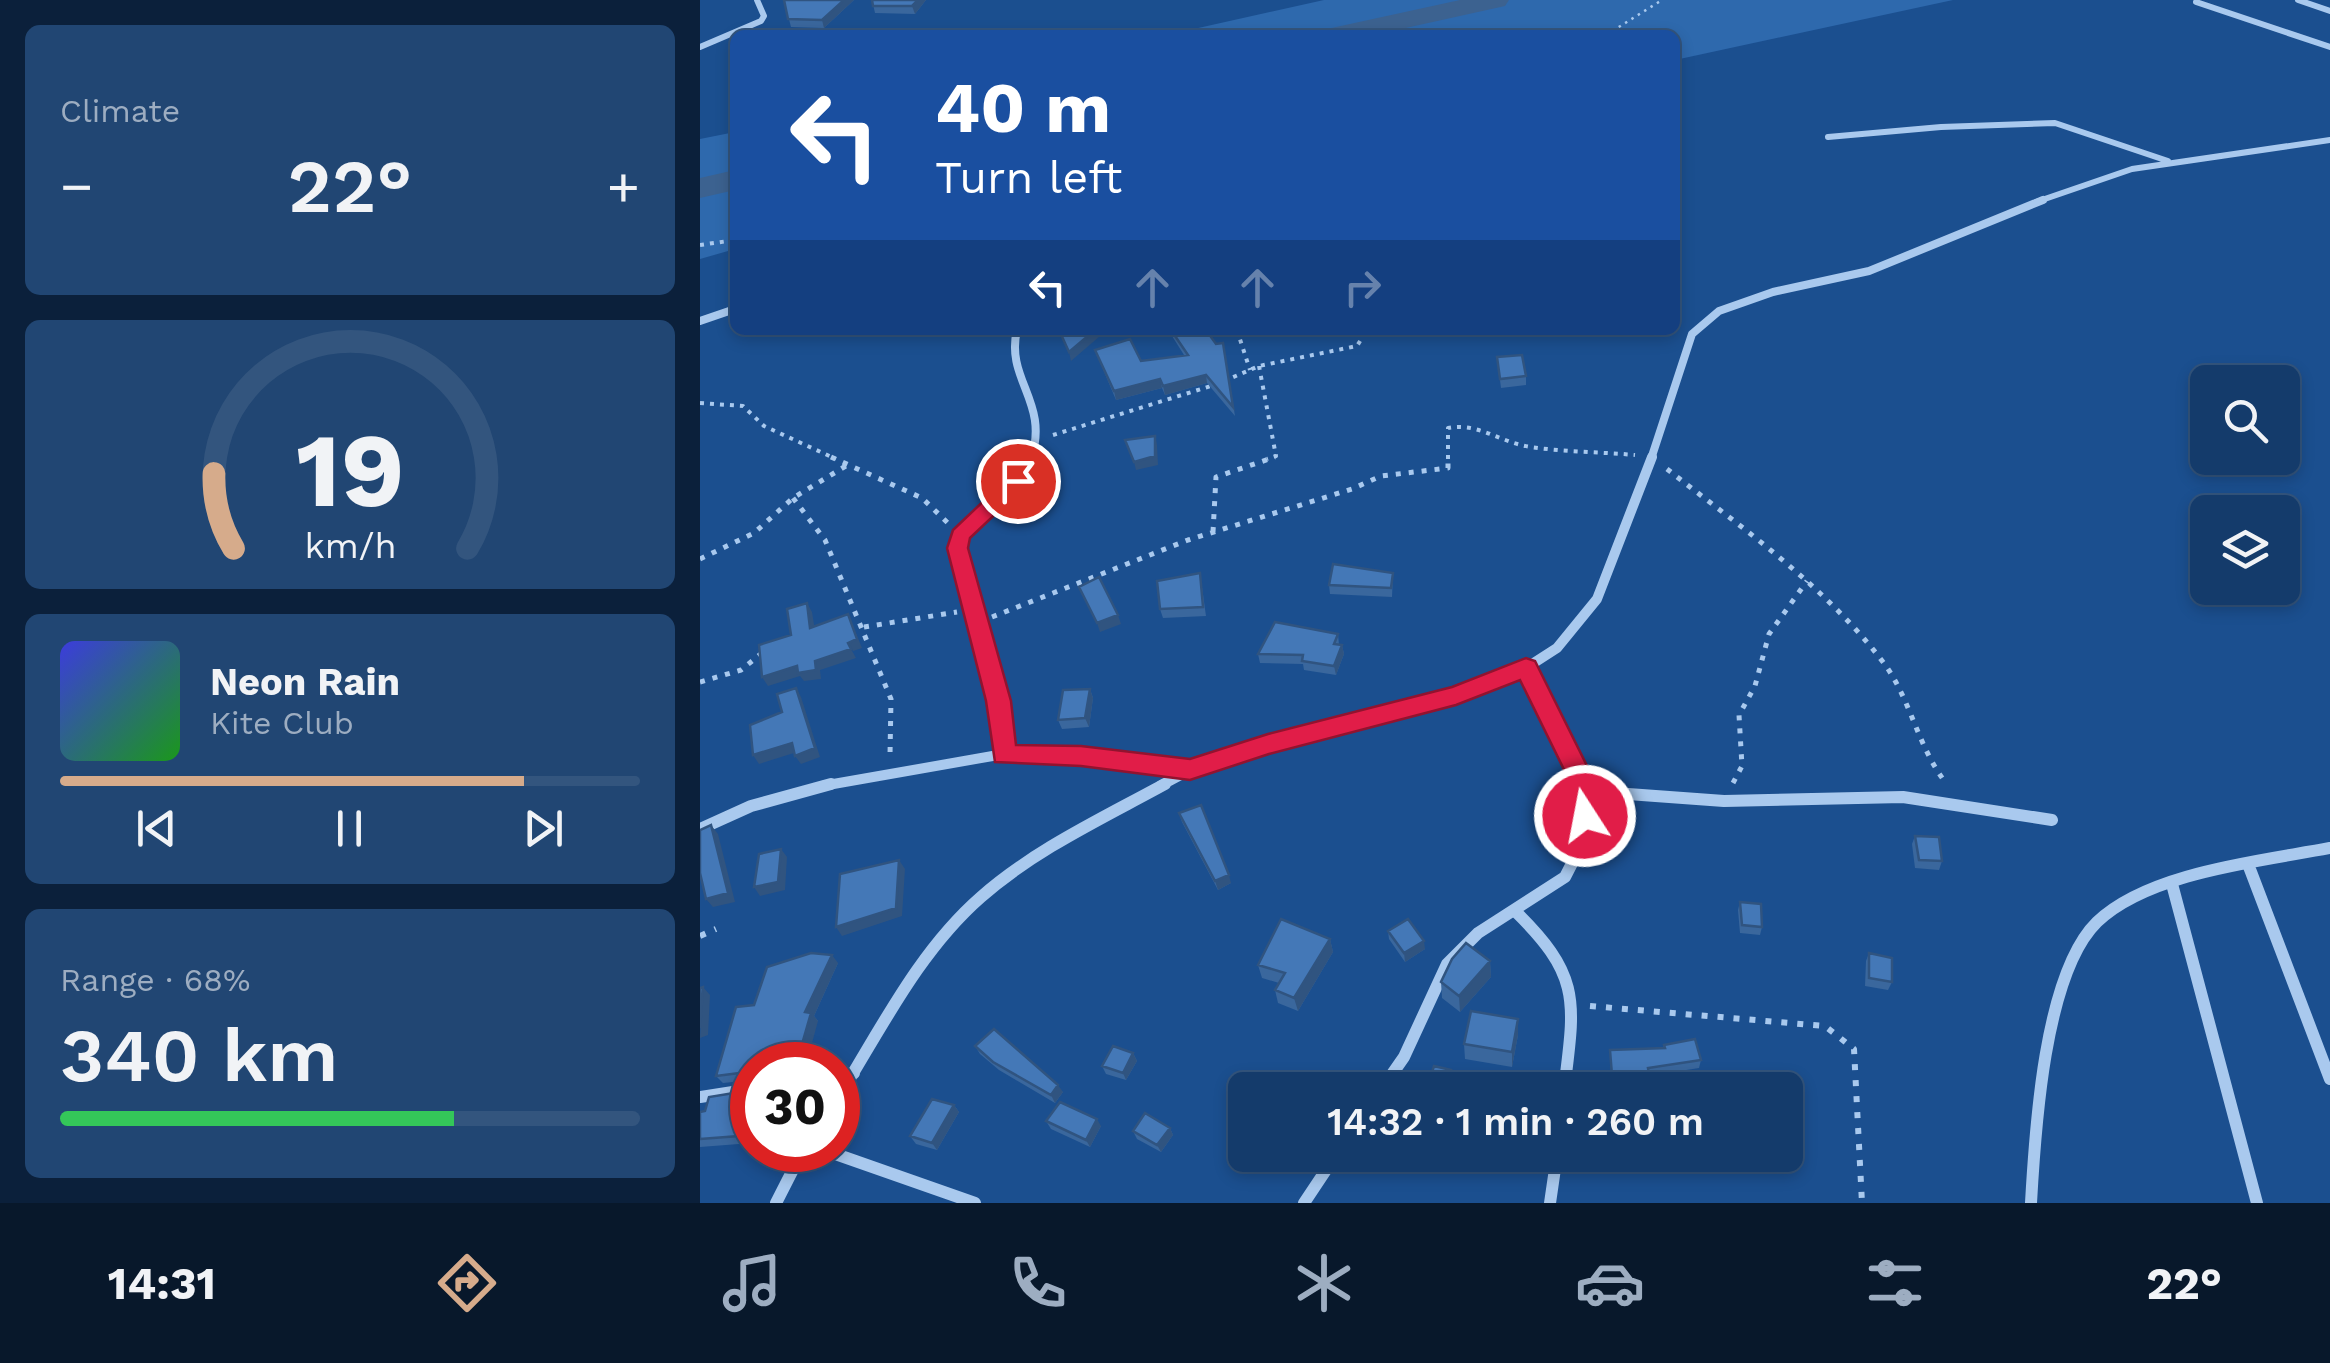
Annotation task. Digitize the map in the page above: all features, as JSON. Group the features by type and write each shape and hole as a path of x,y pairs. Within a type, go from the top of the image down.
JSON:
{"street":[{"path":"741,30 764,16 757,0"},
{"path":"2298,0 2330,11"},
{"path":"2196,2 2330,47"},
{"path":"700,48 730,35"},
{"path":"1828,137 1941,127 2055,124 2168,161"},
{"path":"860,1063 927,955 981,898 1060,842 1190,770 1268,744 1456,695 1526,668 1557,648 1598,599 1652,457 1692,334 1718,311 1773,292 1869,270 2017,209 2132,169 2330,140"},
{"path":"700,321 730,311"},
{"path":"1004,754 998,701 958,548 960,536 1032,463 1038,439 1034,404 1011,351 1016,335"},
{"path":"1394,1072 1447,964 1478,934 1565,878 1583,842 1586,790 1526,668"},
{"path":"700,829 751,806 853,778 1004,754 1081,756 1190,770"},
{"path":"1586,790 1724,800 1903,798 2052,820"},
{"path":"2031,1203 2032,1163 2060,984 2074,951 2096,922 2172,884 2330,848"},
{"path":"2248,864 2330,1079"},
{"path":"2172,884 2257,1203"},
{"path":"1514,910 1558,955 1569,978 1573,1005 1566,1072"},
{"path":"700,1097 730,1092"},
{"path":"860,1163 975,1203"},
{"path":"776,1203 792,1172"},
{"path":"1304,1203 1325,1172"},
{"path":"1550,1203 1555,1172"}],"path":[{"path":"1614,30 1662,0"},
{"path":"700,245 730,241"},
{"path":"1239,335 1250,370"},
{"path":"1038,439 1142,410 1259,366 1356,346 1364,335"},
{"path":"1214,532 1216,477 1276,456 1259,366"},
{"path":"700,403 743,406 764,426 922,498 960,536"},
{"path":"980,622 1214,532 1352,489 1381,476 1448,468 1448,428 1468,424 1501,440 1528,447 1652,457 1807,581 1886,665 1931,767 1969,808"},
{"path":"700,559 754,533 794,498 850,464"},
{"path":"794,498 824,540 892,699 890,773"},
{"path":"1724,800 1742,766 1739,715 1755,686 1770,634 1807,581"},
{"path":"863,627 975,610"},
{"path":"839,620 856,614"},
{"path":"700,682 741,670 770,645"},
{"path":"700,936 716,929"},
{"path":"1573,1005 1825,1026 1854,1049 1862,1203"}],"shaded area":[{"path":"1324,0 1953,0 1680,59 1680,30 1189,30"},
{"path":"730,133 730,250 700,259 700,139"}],"building":[{"path":"784,0 844,0 822,20 788,19"},
{"path":"872,0 918,0 912,6 873,6"},
{"path":"1061,335 1089,335 1069,352"},
{"path":"1174,335 1210,335 1216,344 1223,343 1233,407 1206,375 1163,386 1160,379 1114,391 1095,350 1130,339 1141,361 1188,355"},
{"path":"1522,355 1526,376 1500,379 1497,357"},
{"path":"1155,436 1155,456 1134,462 1125,440"},
{"path":"1333,564 1393,573 1391,588 1329,585"},
{"path":"1200,573 1203,607 1160,609 1157,581"},
{"path":"1099,577 1118,615 1097,623 1079,587"},
{"path":"807,603 810,628 848,614 857,639 848,643 851,649 815,661 816,670 798,673 797,666 762,677 759,645 791,635 787,609"},
{"path":"1275,622 1338,634 1334,644 1342,645 1334,666 1302,661 1303,655 1258,654"},
{"path":"796,688 815,748 795,756 792,743 753,755 750,725 782,712 777,694"},
{"path":"1090,689 1085,718 1058,720 1063,690"},
{"path":"1201,805 1229,875 1215,881 1179,813"},
{"path":"711,825 728,893 706,899 700,873 700,830"},
{"path":"1915,836 1939,837 1942,861 1919,860"},
{"path":"781,849 778,882 754,887 759,854"},
{"path":"899,860 896,908 836,927 840,874"},
{"path":"1740,902 1761,904 1762,927 1742,925"},
{"path":"1281,919 1330,939 1294,998 1275,990 1285,973 1258,965"},
{"path":"1408,919 1424,941 1404,953 1388,931"},
{"path":"1466,943 1490,961 1459,996 1441,982 1452,959"},
{"path":"811,953 832,955 805,1012 811,1013 803,1042 730,1042 730,1074 716,1076 736,1007 754,1005 767,967"},
{"path":"1869,953 1892,958 1892,982 1869,978"},
{"path":"1471,1011 1518,1019 1512,1052 1464,1044"},
{"path":"994,1029 1058,1085 1051,1095 993,1062 975,1046"},
{"path":"1695,1039 1701,1060 1648,1068 1649,1072 1612,1072 1610,1050 1665,1048 1664,1045"},
{"path":"1113,1046 1133,1053 1123,1073 1102,1066"},
{"path":"1434,1066 1451,1070 1451,1072 1432,1072"},
{"path":"730,1094 730,1137 700,1139 700,1112 705,1111 709,1097"},
{"path":"932,1099 954,1105 932,1143 910,1136"},
{"path":"1060,1102 1097,1119 1086,1140 1046,1121"},
{"path":"1145,1113 1170,1128 1157,1145 1133,1131"}],"waterway":[{"path":"1360,30 1496,0"},
{"path":"700,188 730,181"}],"route":[{"path":"1018,481 960,536 958,548 998,701 1004,754 1081,756 1190,770 1268,744 1456,695 1526,668 1586,790 1585,816"}]}
